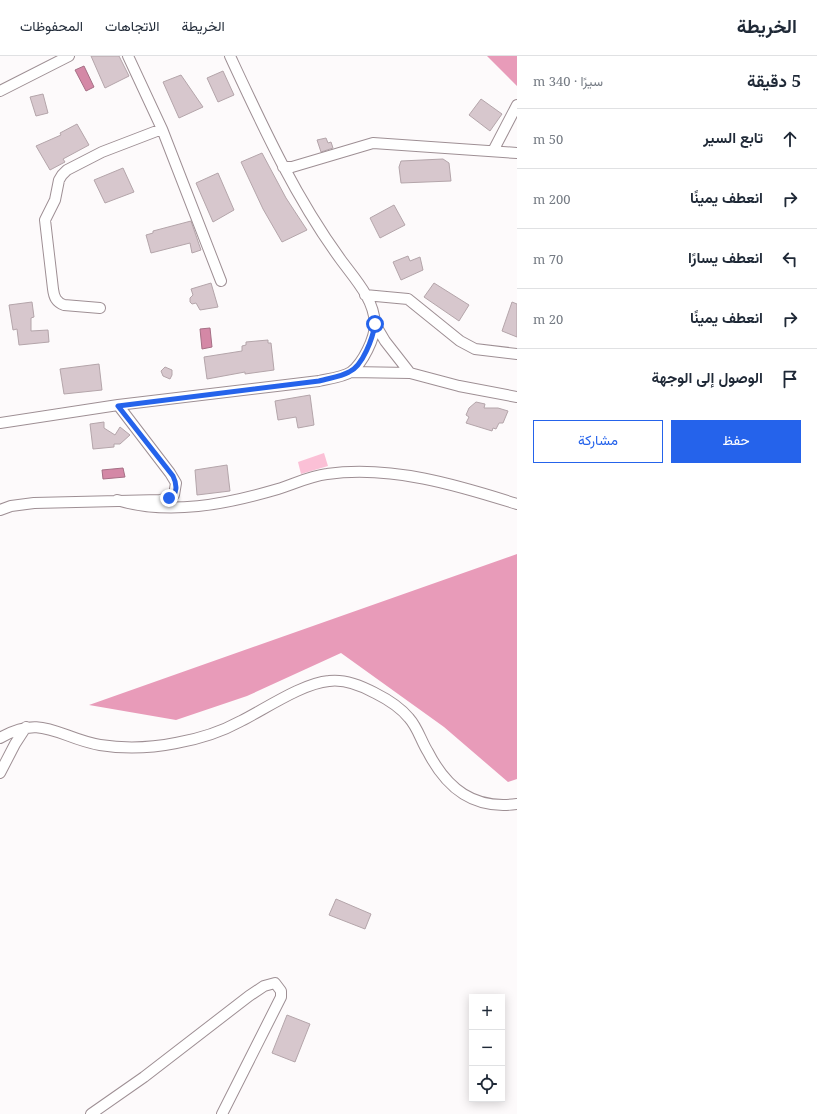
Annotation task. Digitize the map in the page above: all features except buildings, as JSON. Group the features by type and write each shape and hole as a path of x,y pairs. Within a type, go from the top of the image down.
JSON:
{"street":[{"path":"0,91 69,56"},
{"path":"128,56 162,129 220,281"},
{"path":"230,56 278,159 320,232 365,295 371,306 375,324 385,342 410,372"},
{"path":"493,151 517,105"},
{"path":"100,308 64,305 59,303 56,299 50,268 46,216 55,200 59,180 67,170 102,152 162,129"},
{"path":"283,167 292,167 373,143 517,153"},
{"path":"365,295 408,299 460,341 474,350 517,354"},
{"path":"351,372 359,363 367,349 373,336 375,324"},
{"path":"0,423 118,406 312,382 351,372 410,372 459,386 517,397"},
{"path":"0,510 11,506 34,503 169,498 174,495 176,488 170,473 118,406"},
{"path":"117,500 141,507 187,507 214,503 277,489 316,476 340,473 370,472 403,474 448,484 517,504"},
{"path":"0,738 26,727 42,728 84,742 111,747 129,748 164,745 213,734 242,721 311,685 330,680 339,681 374,693 401,710 417,728 428,752 440,772 462,793 486,805 517,804"},
{"path":"0,773 15,744 26,727"},
{"path":"91,1114 144,1077 249,996 264,986 275,983 281,991 281,997 222,1114"}],"shaded area":[{"path":"487,56 517,56 517,86"},
{"path":"84,66 94,87 86,91 75,70"},
{"path":"210,328 212,347 202,349 200,329"},
{"path":"324,453 328,466 301,474 298,462"},
{"path":"123,468 125,477 103,479 102,470"},
{"path":"517,554 517,779 508,782 444,727 341,653 247,696 176,720 89,705"}],"route":[{"path":"169,498 174,495 176,488 176,483 173,476 118,406 319,381 351,372 359,363 367,349 373,336 375,324"}]}
